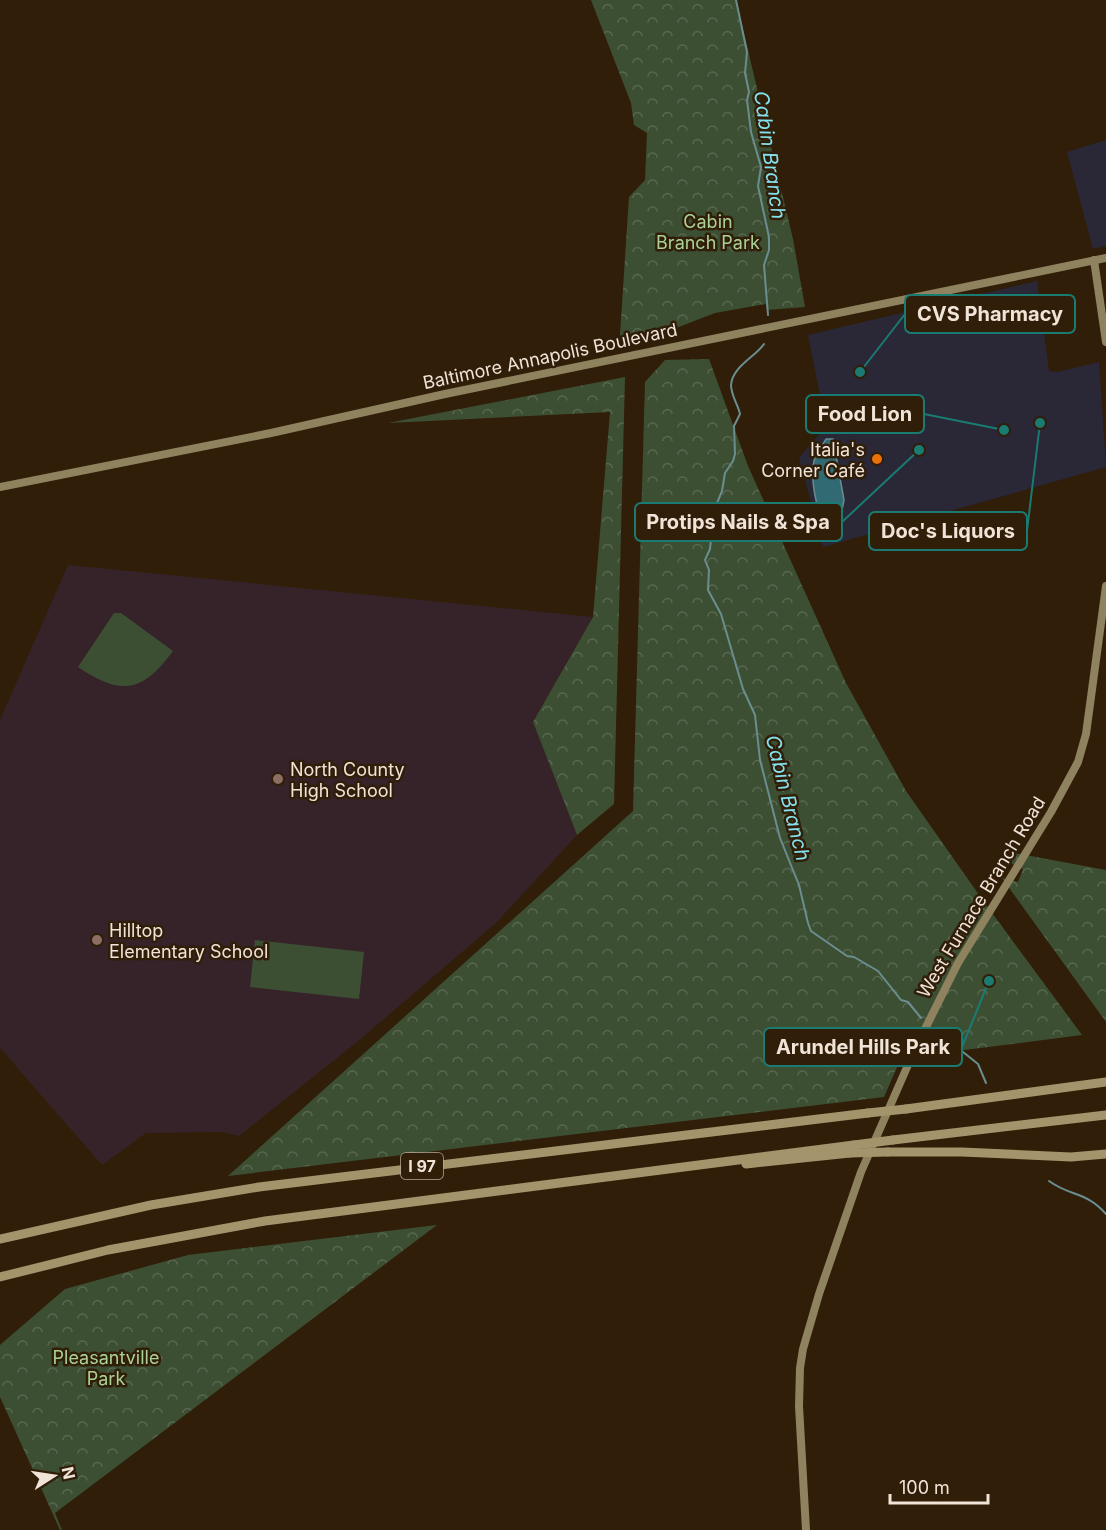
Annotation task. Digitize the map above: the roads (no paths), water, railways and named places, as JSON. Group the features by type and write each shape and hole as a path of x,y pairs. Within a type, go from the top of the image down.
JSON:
{"highway":[{"path":"1002,1096 1106,1082"},
{"path":"1002,1096 1106,1088"},
{"name":"I 97","path":"0,1239 151,1205 259,1187 1002,1096"},
{"path":"852,1149 893,1140 1106,1115"},
{"path":"852,1149 1071,1157 1106,1154"},
{"name":"I 97","path":"0,1277 108,1250 211,1230 589,1180 852,1149"}],"main road":[{"name":"Baltimore Annapolis Boulevard","path":"0,486 259,436 446,393 1106,258"},
{"path":"1095,260 1106,342"},
{"name":"West Furnace Branch Road","path":"806,1530 799,1406 800,1368 803,1349 819,1294 861,1172 933,1011 958,963 1051,812 1078,762 1086,734 1106,586"}],"water":[{"path":"826,439 833,439 844,500 841,515 824,524 816,501 813,468 815,458"}],"waterway":[{"name":"Cabin Branch","path":"736,0 747,52 745,73 749,92 747,100 751,132 761,167 758,186 769,237 769,250 764,265 768,315"},
{"name":"Cabin Branch","path":"764,344 735,373 732,379 731,389 740,414 734,426 733,461 725,473 717,503 709,510 707,516 706,525 711,539 705,560 709,570 708,590 721,614 743,689 755,715 760,760 780,838 799,885 811,931 847,956 854,957 878,971 901,1000 908,1002 921,1018"},
{"name":"Cabin Branch","path":"933,1028 978,1064 986,1083"},
{"name":"Cabin Branch","path":"1049,1181 1064,1190 1092,1201 1106,1214"}],"place":[{"name":"CVS Pharmacy","path":"860,372"},
{"name":"Doc's Liquors","path":"1040,423"},
{"name":"Food Lion","path":"1004,430"},
{"name":"Protips Nails & Spa","path":"919,450"},
{"name":"Italia's Corner Café","path":"877,459"},
{"name":"North County High School","path":"278,779"},
{"name":"Hilltop Elementary School","path":"97,940"},
{"name":"Arundel Hills Park","path":"989,981"}],"park label":[{"name":"Cabin Branch Park","path":"708,231"},
{"name":"Pleasantville Park","path":"106,1367"}]}
